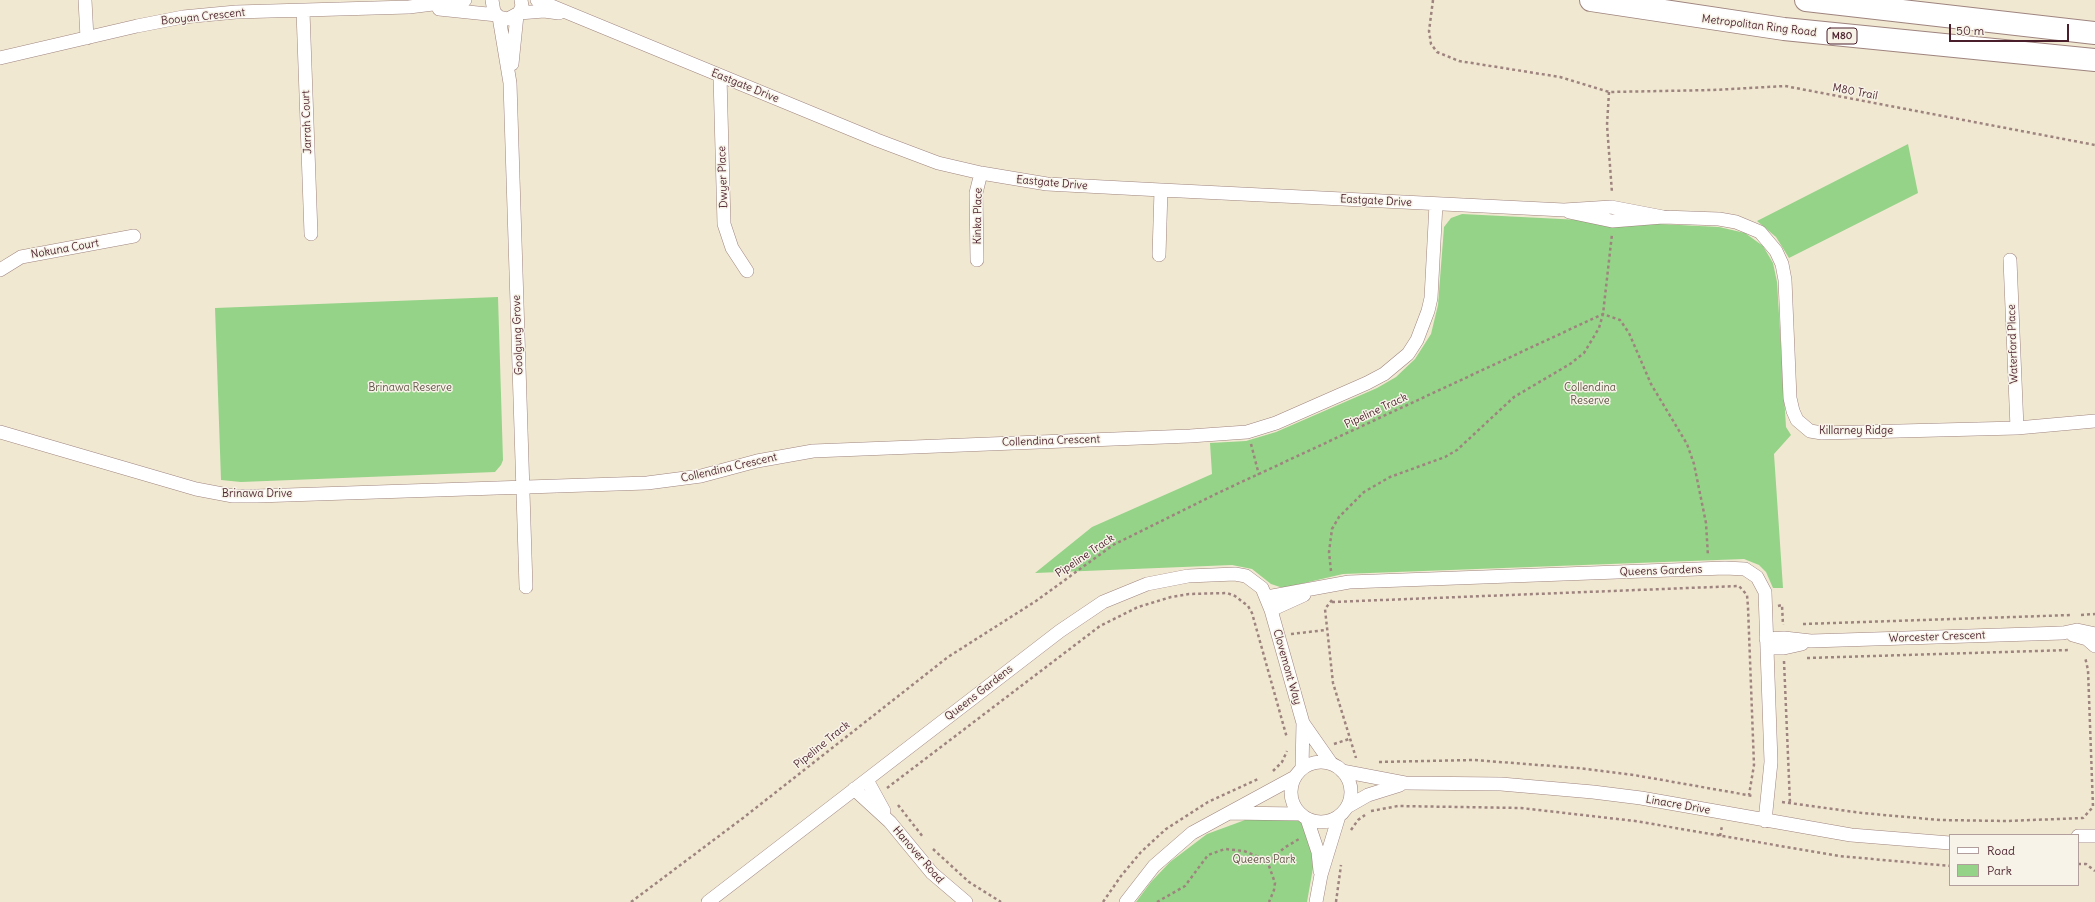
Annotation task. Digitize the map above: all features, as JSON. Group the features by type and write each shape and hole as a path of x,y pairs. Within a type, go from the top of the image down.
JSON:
{"highway":[{"name":"Metropolitan Ring Road","path":"1591,0 1700,18 1798,31 2095,60"},
{"path":"1806,0 2095,33"}],"street":[{"path":"85,0 87,38"},
{"name":"Booyan Crescent","path":"409,7 465,0"},
{"name":"Goolgung Grove","path":"492,0 492,8 498,16 510,83 526,587"},
{"name":"Goolgung Grove","path":"510,83 518,14 522,6 521,0"},
{"name":"Eastgate Drive","path":"537,0 549,4 570,15 925,158 981,173 1047,184 1564,210 1612,207"},
{"name":"Booyan Crescent","path":"0,58 183,17 236,12 298,7 409,7 475,12 508,19 518,14"},
{"name":"Jarrah Court","path":"298,7 311,234"},
{"name":"Eastgate Drive","path":"518,14 544,11 570,15"},
{"name":"Dwyer Place","path":"720,76 724,224 732,248 747,271"},
{"name":"Kinka Place","path":"977,260 976,192 981,173"},
{"path":"1159,255 1161,190"},
{"name":"Collendina Crescent","path":"523,487 674,481 701,476 785,454 842,449 1190,436 1247,432 1276,423 1367,383 1384,374 1408,354 1417,340 1428,311 1431,298 1436,204"},
{"name":"Killarney Ridge","path":"1612,207 1663,216 1736,222 1760,232 1776,252 1782,264 1785,280 1790,398 1793,411 1802,426 1810,431 1822,433 2017,428 2095,421"},
{"name":"Eastgate Drive","path":"1564,210 1581,216 1612,221"},
{"name":"Killarney Ridge","path":"1612,221 1663,216"},
{"name":"Nokuna Court","path":"0,270 21,257 134,236"},
{"name":"Waterford Place","path":"2010,260 2017,428"},
{"name":"Brinawa Drive","path":"0,432 170,483 214,494 233,496 523,487"},
{"name":"Queens Gardens","path":"1267,597 1332,584 1393,580 1738,568 1753,573 1757,577 1765,592 1771,762 1765,821"},
{"name":"Queens Gardens","path":"713,900 854,789 1060,631 1103,602 1147,584 1188,576 1235,574 1246,576 1262,588 1267,597 1271,610 1317,588"},
{"name":"Clovemont Way","path":"1271,610 1303,723 1331,763"},
{"name":"Worcester Crescent","path":"1767,643 1784,648 1812,642 2063,633 2077,630 2095,634"},
{"name":"Worcester Crescent","path":"2063,633 2086,639 2095,646"},
{"name":"Clovemont Way","path":"1298,772 1303,723"},
{"path":"1126,902 1154,866 1192,833 1229,814 1311,763 1321,761 1331,763 1342,770 1348,778 1351,788 1351,798 1343,811 1321,875 1316,902"},
{"name":"Linacre Drive","path":"1342,770 1368,777 1405,783 1501,784 1547,787 1642,798 1765,821 1851,835 1949,843"},
{"path":"1298,772 1291,786 1291,796 1294,806 1304,816 1318,852 1321,875"},
{"name":"Hanover Road","path":"866,780 890,822"},
{"name":"Linacre Drive","path":"1343,811 1368,795 1405,783"},
{"name":"Hanover Road","path":"854,789 890,822 932,873 966,902"},
{"path":"1229,814 1304,816 1324,822 1343,811"},
{"path":"2079,836 2095,836"},
{"path":"2079,845 2095,845"}],"path":[{"name":"M80 Trail","path":"1433,0 1429,31 1431,44 1437,52 1459,60 1560,77 1608,92 1713,90 1785,86 2095,145"},
{"path":"1608,92 1606,125 1612,207"},
{"path":"1332,602 1330,539 1332,529 1339,517 1349,506 1376,484 1445,457 1457,450 1514,397 1570,364 1584,353 1600,328 1603,314 1612,221"},
{"path":"1603,314 1620,320 1629,333 1651,384 1687,444 1694,464 1706,523 1709,569"},
{"name":"Pipeline Track","path":"631,902 743,818 948,657 979,635 1036,600 1113,546 1174,514 1603,314"},
{"path":"1247,432 1259,475"},
{"path":"1749,795 1754,765 1748,601 1747,595 1739,586 1332,602 1325,609 1333,683 1355,758 1365,762 1474,760 1520,763 1634,775 1749,795 1768,800 1862,814 1904,817 2006,821 2083,818 2093,807 2094,799 2088,670 2087,662 2082,653"},
{"path":"890,795 886,789 1086,635 1118,616 1138,607 1171,597 1189,594 1227,593 1235,596 1248,606 1252,613 1287,742"},
{"path":"1765,606 1782,605 1790,803"},
{"path":"1798,624 2095,614"},
{"path":"1783,625 1791,625"},
{"path":"1784,648 2075,650"},
{"path":"1268,775 1282,762 1287,754 1288,747"},
{"path":"1365,762 1368,777"},
{"path":"1103,902 1121,876 1141,852 1166,829 1208,802 1262,777"},
{"path":"1368,795 1370,811 1398,806 1478,806 1528,808 1635,821 1839,856 1949,866"},
{"path":"895,801 926,840"},
{"path":"930,846 947,864 969,882 1001,902"},
{"path":"1157,902 1185,886 1208,855 1225,849 1244,851 1264,858 1268,863 1275,883 1269,902"},
{"path":"1336,902 1342,860"},
{"path":"2079,864 2086,864 2095,871"}],"green space":[{"path":"1908,144 1918,193 1789,258 1776,237 1757,221"},
{"name":"Collendina Reserve","path":"1462,214 1719,227 1745,233 1763,246 1773,263 1777,282 1786,427 1791,435 1774,454 1783,588 1773,588 1766,572 1759,565 1744,559 1343,574 1283,588 1271,584 1252,569 1232,565 1035,573 1092,527 1212,474 1210,443 1246,441 1276,432 1377,388 1396,377 1415,359 1431,334 1438,305 1444,227 1451,218"},
{"name":"Brinawa Reserve","path":"498,297 503,460 495,472 241,482 221,480 215,308"},
{"name":"Queens Park","path":"1267,816 1296,819 1302,824 1312,844 1313,868 1307,902 1136,902 1151,882 1170,862 1207,834 1245,820"}]}
